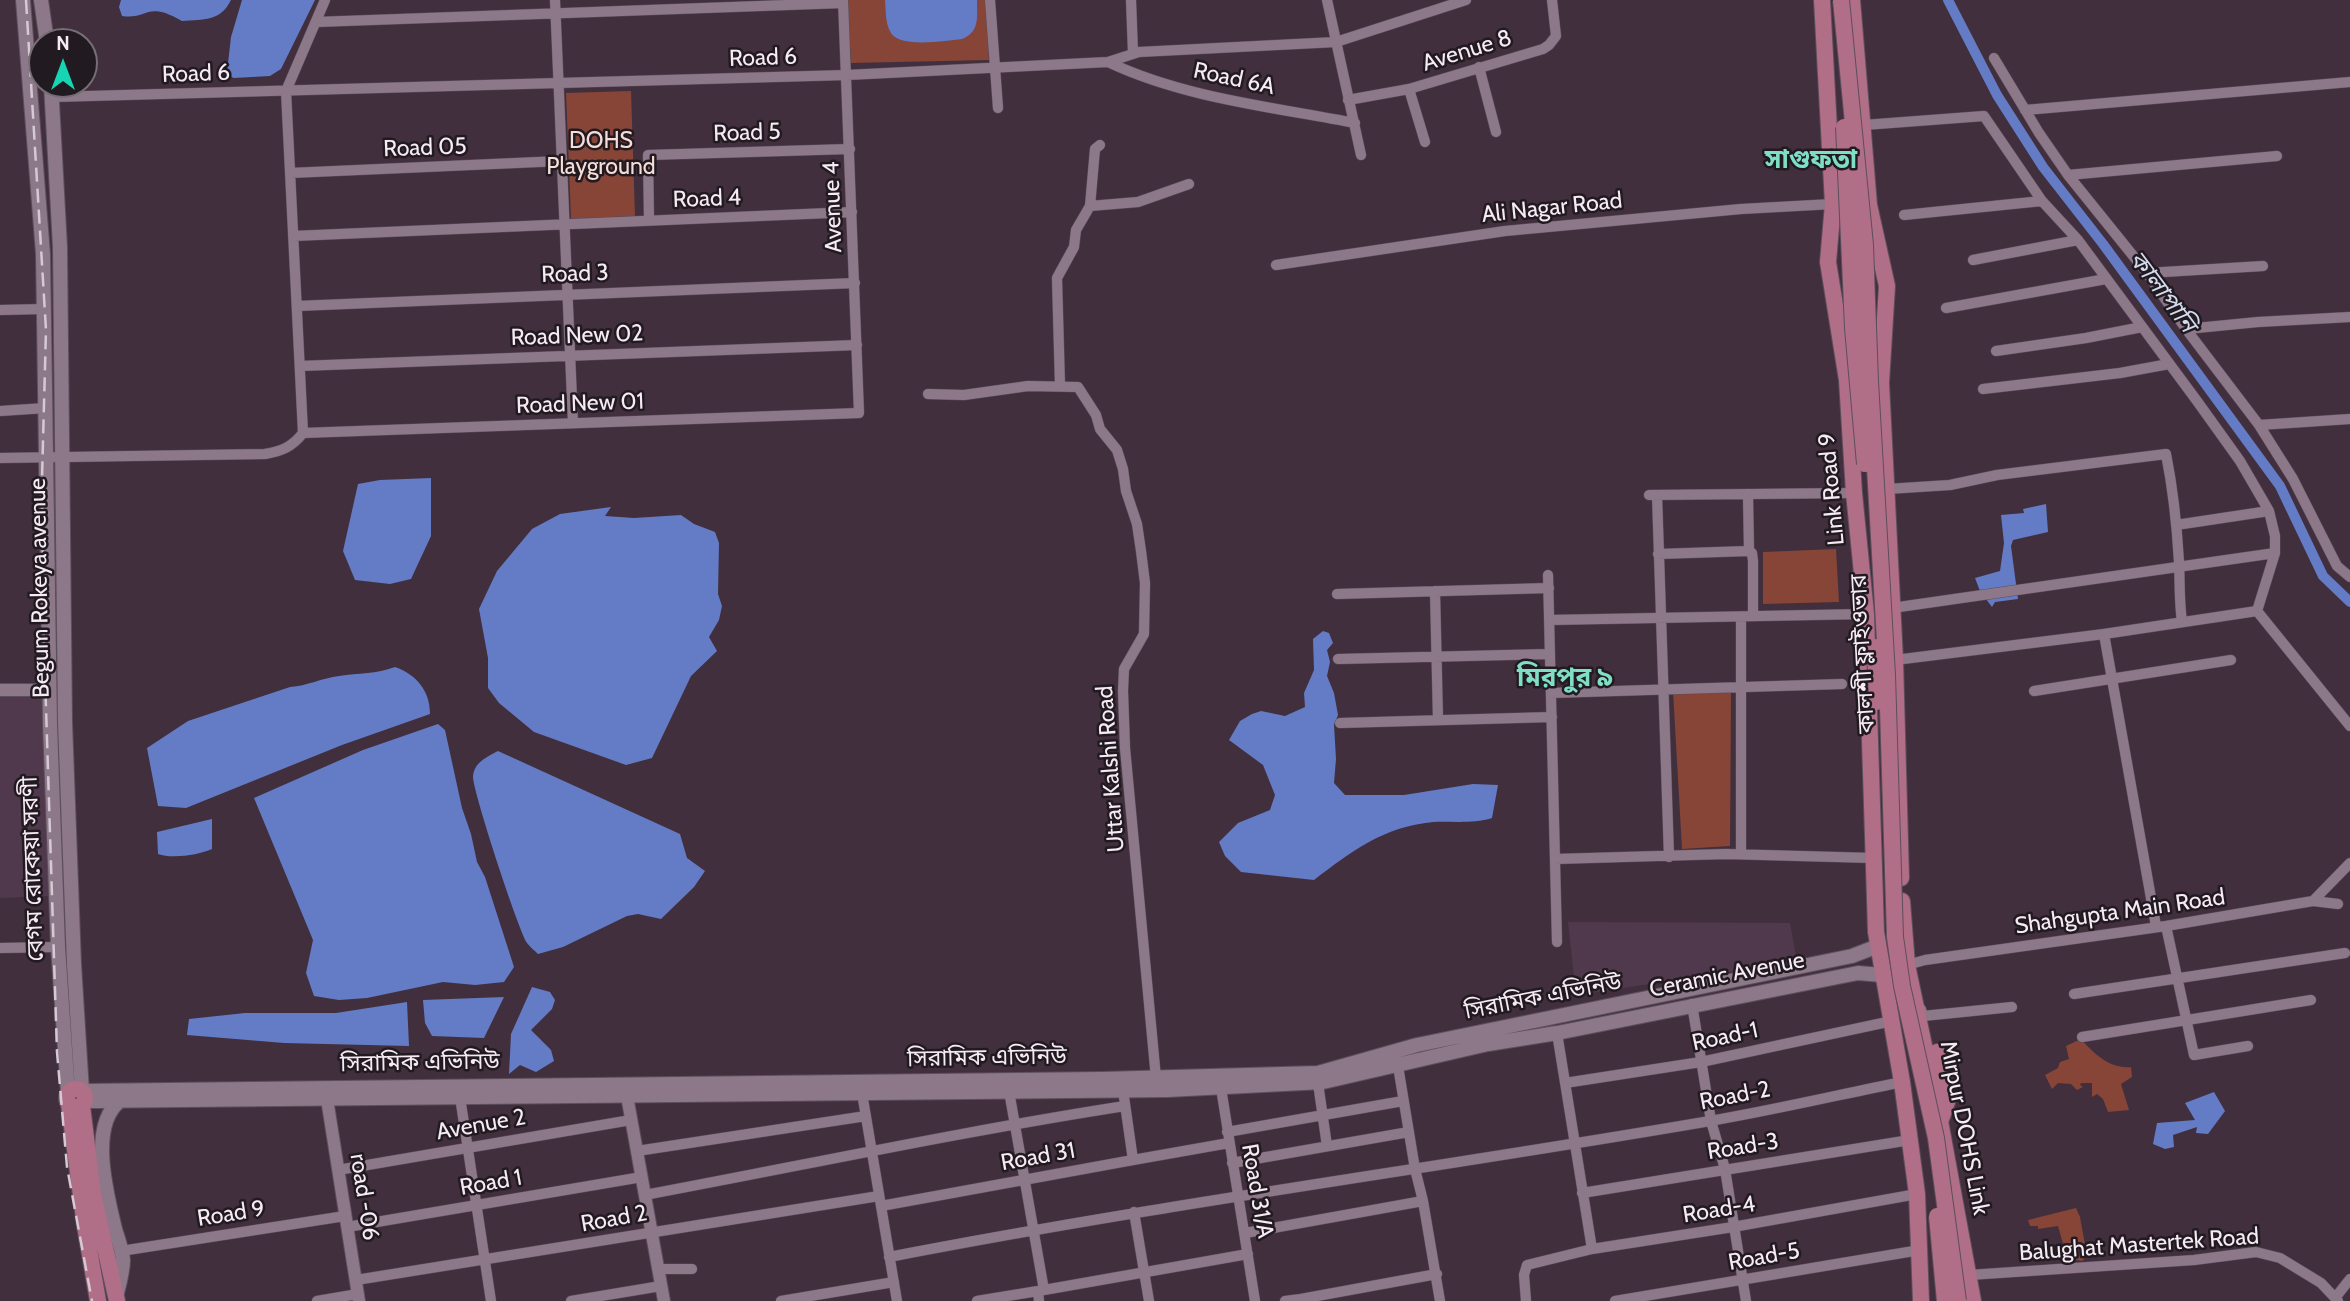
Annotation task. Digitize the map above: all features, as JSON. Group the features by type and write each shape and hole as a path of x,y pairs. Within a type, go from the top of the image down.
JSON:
{"main road":[{"name":"Begum Rokeya avenue","path":"23,0 40,199 46,408 49,690"},
{"path":"41,0 45,28"},
{"name":"Link Road 9","path":"1822,0 1833,204 1828,262 1847,380 1854,494 1866,614 1873,858 1882,975"},
{"path":"1836,0 1847,169 1853,328 1867,495 1890,949 1930,1140 1945,1301"},
{"name":"কালশী ফ্লাইওভার","path":"1841,0 1865,245 1887,675 1895,937 1902,986 1936,1138 1958,1301"},
{"path":"1852,0 1869,205 1887,286 1881,383 1895,660 1902,916 1906,959"},
{"name":"Begum Rokeya avenue","path":"52,98 60,247 65,735 77,1099"},
{"path":"1829,275 1836,261 1848,255 1864,255 1884,265"},
{"name":"বেগম রোকেয়া সরণী","path":"49,690 58,947 77,1099 93,1194 116,1299"},
{"name":"সিরামিক এভিনিউ","path":"77,1099 166,1095 1318,1073 1417,1045 1852,956 1878,946"},
{"name":"Mirpur DOHS Link","path":"1906,959 1940,1121 1970,1291"},
{"name":"Ceramic Avenue","path":"1167,1090 1318,1083 1488,1044 1557,1033 1858,972 1882,975"},
{"path":"1882,975 1902,1082 1917,1194 1922,1299"},
{"name":"সিরামিক এভিনিউ","path":"77,1099 120,1101 166,1095 327,1099 1167,1090"},
{"name":"বেগম রোকেয়া সরণী","path":"77,1099 81,1199 98,1301"},
{"path":"116,1299 123,1261 110,1205 102,1151 104,1123 112,1107 120,1101"}],"street":[{"path":"0,458 265,454 282,451 296,442 303,433 286,90 325,0"},
{"path":"555,0 573,423"},
{"path":"990,0 998,108"},
{"path":"1130,0 1133,53"},
{"path":"1327,0 1361,155"},
{"name":"Road 6","path":"98,91 286,90 847,75 1108,62 1133,53 1336,42 1465,0"},
{"name":"Avenue 8","path":"1348,100 1409,89 1543,49 1549,45 1556,33 1552,0"},
{"path":"316,22 843,1"},
{"name":"Avenue 4","path":"843,1 859,413"},
{"path":"1994,58 2068,175 2147,273 2259,425 2293,479 2337,566 2350,577"},
{"name":"Road 6A","path":"1108,62 1139,77 1227,99 1355,123"},
{"path":"1479,67 1496,132"},
{"path":"2025,110 2350,82"},
{"path":"1409,89 1425,142"},
{"path":"1864,125 1983,116 2042,201 2078,240 2240,461 2269,511 2275,536 2275,553 2257,611"},
{"path":"928,394 964,396 1028,386 1060,386 1057,278 1074,247 1076,230 1090,206 1095,149 1100,145"},
{"name":"Road 5","path":"649,220 647,157 850,149"},
{"path":"2068,175 2277,156"},
{"name":"Road 05","path":"290,173 561,162"},
{"path":"1090,206 1138,202 1188,184"},
{"path":"1904,215 2042,201"},
{"name":"Ali Nagar Road","path":"1276,265 1505,231 1741,209 1833,204"},
{"name":"Road 4","path":"293,236 852,212"},
{"path":"1973,260 2078,240"},
{"path":"2147,273 2263,266"},
{"path":"1946,309 2106,279"},
{"name":"Road 3","path":"297,306 855,283"},
{"path":"0,310 44,309"},
{"path":"2186,329 2259,321 2350,317"},
{"path":"1996,351 2142,327"},
{"name":"Road New 02","path":"300,366 857,345"},
{"path":"1983,389 2120,373 2169,364"},
{"name":"Uttar Kalshi Road","path":"1060,386 1078,387 1096,415 1100,429 1117,450 1137,524 1144,583 1144,634 1124,669 1122,691 1156,1078"},
{"path":"0,411 46,408"},
{"name":"Road New 01","path":"303,433 859,413"},
{"path":"2259,425 2350,419"},
{"path":"1887,489 1950,485 1997,475 2166,454 2176,525 2178,594 2182,622"},
{"path":"1748,494 1754,616"},
{"path":"1669,857 1658,554 1653,495 1854,494"},
{"path":"2176,525 2269,511"},
{"path":"1658,554 1749,551"},
{"path":"1892,608 2275,553"},
{"path":"1548,575 1558,942"},
{"path":"1337,594 1549,588"},
{"path":"1434,591 1438,720"},
{"path":"1895,660 2104,634 2257,611"},
{"path":"2257,611 2350,726"},
{"path":"1549,620 1866,614"},
{"path":"1741,617 1741,854"},
{"path":"2104,634 2161,926 2178,977 2194,1055 2248,1046"},
{"path":"1338,659 1550,654"},
{"path":"2034,691 2231,660"},
{"path":"1551,693 1842,684"},
{"path":"0,690 49,690"},
{"path":"1340,723 1552,717"},
{"path":"1555,859 1741,854 1873,858"},
{"path":"2313,901 2350,863"},
{"name":"Shahgupta Main Road","path":"1906,959 1925,960 2313,901 2339,904"},
{"path":"0,948 58,947"},
{"path":"2074,994 2345,953"},
{"path":"1925,960 1917,969 1915,980 1923,1016 2012,1007"},
{"path":"2082,1037 2311,1000"},
{"path":"1692,1004 1712,1121 1725,1169 1746,1301"},
{"name":"Road-1","path":"1565,1083 1702,1062 1892,1021"},
{"path":"1557,1033 1592,1249"},
{"path":"1398,1066 1440,1301"},
{"name":"Road-2","path":"889,1257 1134,1212 1239,1198 1712,1121 1902,1082"},
{"path":"1318,1083 1327,1146"},
{"name":"Road 31/A","path":"1221,1088 1255,1301"},
{"path":"1123,1090 1133,1160"},
{"path":"1009,1091 1033,1229 1040,1294"},
{"path":"862,1093 897,1301"},
{"path":"627,1096 663,1301"},
{"path":"460,1097 491,1301"},
{"name":"road -06","path":"327,1099 358,1297"},
{"name":"Road 31","path":"880,1201 1133,1160 1324,1116 1404,1101"},
{"path":"645,1195 872,1153 1015,1123 1125,1106"},
{"path":"637,1151 866,1116"},
{"name":"Avenue 2","path":"338,1170 631,1120"},
{"path":"1232,1163 1409,1132"},
{"name":"Road-3","path":"1582,1193 1910,1140"},
{"name":"Road 1","path":"346,1222 477,1205 642,1177"},
{"name":"Road-4","path":"1527,1301 1524,1275 1527,1265 1592,1249 1917,1194"},
{"name":"Road 2","path":"356,1280 651,1232 880,1201"},
{"path":"1245,1233 1423,1201"},
{"path":"1134,1212 1149,1301"},
{"name":"Road 9","path":"121,1251 346,1222"},
{"name":"Road-5","path":"1615,1301 1920,1250"},
{"name":"Balughat Mastertek Road","path":"1970,1291 2127,1266 2256,1252 2280,1258 2321,1283 2336,1299"},
{"path":"977,1301 1040,1294 1142,1271 1248,1254"},
{"path":"658,1269 692,1269"},
{"path":"1285,1301 1437,1274"},
{"path":"2336,1299 2350,1279"},
{"path":"781,1301 894,1282"},
{"path":"570,1301 661,1286"},
{"path":"317,1301 358,1297"}],"shaded area":[{"path":"41,690 45,711 51,896 0,898 0,692"},
{"path":"1568,922 1790,923 1797,962 1576,995"}],"green space":[{"path":"847,0 986,0 989,60 851,63"},
{"name":"DOHS Playground","path":"631,91 635,216 571,219 566,93"},
{"path":"1836,549 1839,602 1763,604 1763,552"},
{"path":"1673,691 1731,693 1730,846 1682,849"},
{"path":"2081,1039 2109,1063 2131,1067 2132,1077 2121,1084 2129,1110 2108,1112 2103,1099 2097,1094 2092,1097 2092,1083 2081,1083 2083,1087 2077,1090 2071,1084 2058,1083 2052,1089 2045,1075 2058,1068 2060,1062 2069,1059 2066,1046"},
{"path":"2076,1208 2087,1256 2082,1261 2067,1258 2058,1226 2038,1229 2038,1226 2030,1226 2028,1220"}],"water":[{"path":"121,0 231,0 216,16 182,21 154,11 131,17 122,16 119,7"},
{"path":"242,0 315,0 281,69 270,76 234,78 227,72 231,37"},
{"path":"885,0 977,0 975,28 962,39 904,41 896,38 889,29"},
{"path":"431,478 431,536 411,579 390,584 355,580 343,551 358,484 380,480"},
{"path":"2046,504 2048,532 2013,540 2011,546 2018,599 1995,602 1992,607 1980,591 1975,578 2000,571 2004,543 2001,515 2024,513 2023,509"},
{"path":"611,507 605,516 634,518 681,515 694,524 715,532 719,543 718,594 722,606 719,620 709,637 717,651 691,676 652,758 626,765 534,732 499,703 488,688 488,658 479,609 497,571 532,529 560,514"},
{"path":"1323,631 1329,633 1333,643 1327,650 1330,662 1327,676 1334,693 1338,715 1334,725 1334,783 1345,795 1404,795 1473,784 1498,785 1492,818 1470,822 1433,822 1399,829 1355,850 1314,880 1241,872 1225,856 1219,842 1238,823 1270,810 1275,795 1263,765 1229,740 1240,721 1252,714 1261,711 1285,716 1305,707 1304,693 1314,670 1313,639"},
{"path":"395,667 410,674 421,685 428,698 430,714 342,745 186,808 158,806 147,748 188,721 290,687"},
{"path":"438,724 445,730 477,862 485,877 514,967 504,982 475,985 443,982 367,998 339,1000 314,996 306,973 313,940 254,798 363,750"},
{"path":"498,751 680,834 687,858 705,871 694,887 661,919 638,914 627,916 563,947 538,954 527,943 522,932 475,788 473,777 476,767"},
{"path":"212,819 212,849 185,856 158,854 157,832"},
{"path":"532,987 550,992 555,1000 552,1009 531,1030 551,1050 554,1061 536,1072 520,1065 509,1074 511,1034"},
{"path":"504,997 484,1038 432,1036 425,1023 423,1000"},
{"path":"407,1002 409,1046 284,1043 187,1035 189,1019 245,1013 336,1013"},
{"path":"2214,1092 2225,1111 2208,1134 2196,1133 2197,1127 2173,1135 2174,1147 2165,1149 2153,1144 2157,1123 2195,1120 2185,1103"}],"waterway":[{"name":"কালাপানি","path":"1948,0 1997,95 2043,167 2103,244 2280,486 2323,576 2350,602"}],"railway":[{"path":"26,0 46,330 42,479 44,645 57,1052 67,1167 92,1301"}],"district":[{"name":"সাগুফতা","path":"1811,160"},
{"name":"মিরপুর ৯","path":"1565,678"}]}
